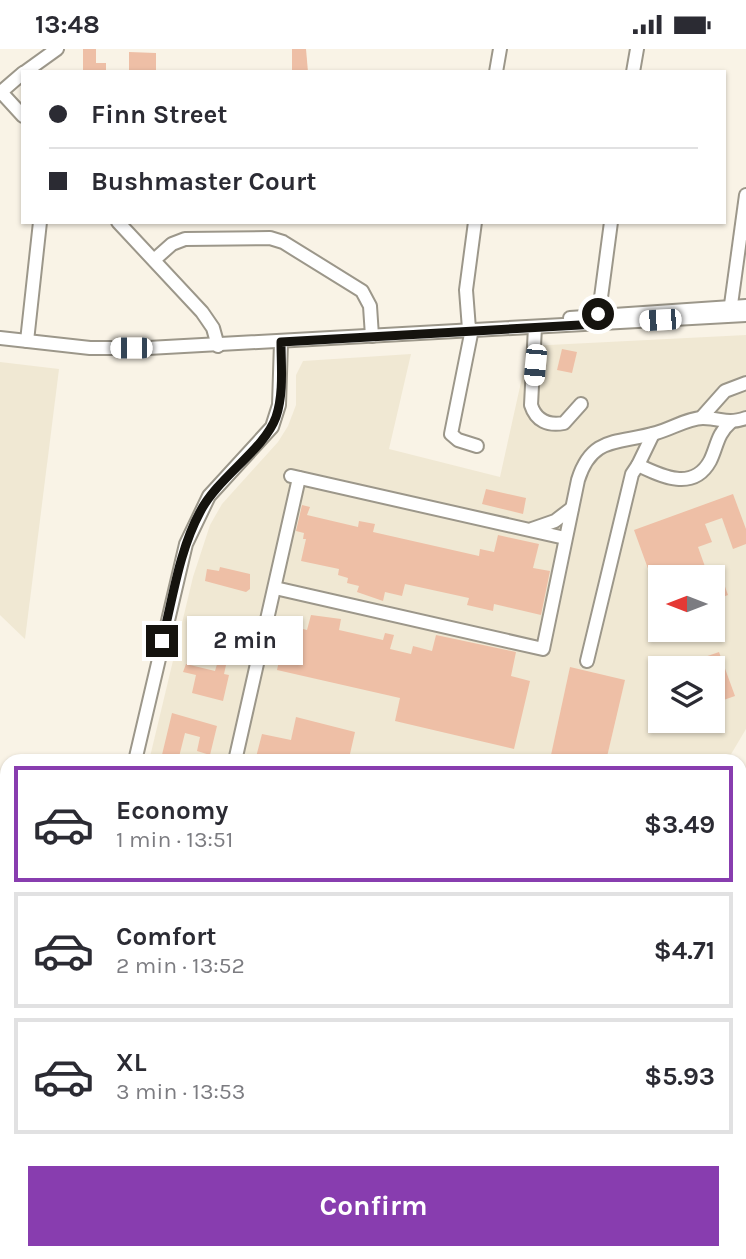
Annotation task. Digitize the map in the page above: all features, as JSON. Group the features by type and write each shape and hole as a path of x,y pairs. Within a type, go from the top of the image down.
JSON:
{"street":[{"path":"28,70 57,49"},
{"path":"496,70 500,49"},
{"path":"632,70 637,49"},
{"path":"21,75 0,92 21,114"},
{"path":"730,311 746,195"},
{"path":"27,341 40,224"},
{"path":"120,224 209,322 218,345"},
{"path":"475,224 466,283 470,329 451,434 458,440 477,446"},
{"path":"598,319 611,224"},
{"path":"154,260 172,244 185,239 279,240 362,291 370,306 372,336"},
{"path":"0,338 103,348 218,345 730,311 746,306"},
{"path":"730,311 746,315"},
{"path":"470,329 534,327 598,319"},
{"path":"534,327 531,405 535,414 545,423 564,423 581,404"},
{"path":"137,754 186,544 209,496 263,437 276,416 280,394 281,342"},
{"path":"701,418 725,391 746,383"},
{"path":"275,588 543,649 582,467 593,452 617,440 653,434 701,418 730,423 746,418"},
{"path":"638,465 670,480 696,475 710,461 721,433 730,423"},
{"path":"587,661 626,489 653,434"},
{"path":"237,754 275,588 295,477 565,538"},
{"path":"528,530 555,521 572,509"}],"shaded area":[{"path":"746,335 746,729 731,754 151,754 193,577 210,525 222,504 278,442 288,426 296,405 296,375 303,361 411,354 389,449 500,477 529,346"},
{"path":"0,362 59,369 25,639 0,615"}],"building":[{"path":"83,49 96,49 96,63 106,63 106,70 83,70"},
{"path":"292,49 306,49 308,70 292,70"},
{"path":"129,52 156,53 156,70 129,70"},
{"path":"562,349 577,352 572,373 557,370"},
{"path":"486,489 526,498 523,514 482,504"},
{"path":"733,494 746,529 746,544 733,549 722,518 705,524 712,542 698,547 704,565 648,565 648,569 634,530"},
{"path":"302,505 310,507 307,515 358,527 359,521 375,524 373,532 479,556 480,549 494,552 498,535 539,544 533,568 550,571 541,615 494,604 493,611 467,605 469,598 405,584 402,596 385,592 383,601 357,592 359,586 347,583 348,578 338,575 339,569 301,561 306,539 303,539 304,533 296,531"},
{"path":"220,567 250,574 250,589 246,592 205,581 207,569 219,571"},
{"path":"311,615 341,619 339,630 383,640 385,633 394,635 390,649 411,654 413,646 432,651 436,635 516,652 511,676 530,681 514,749 395,721 400,698 277,670 287,625 307,630"},
{"path":"220,654 228,656 224,674 229,675 223,701 192,693 196,675 183,672 186,664 215,671"},
{"path":"570,667 625,680 608,754 551,754"},
{"path":"725,668 735,696 725,700"},
{"path":"172,713 217,726 210,754 197,751 200,737 185,733 180,754 162,754"},
{"path":"296,717 355,732 350,754 257,754 262,734 291,740"}],"route":[{"path":"162,641 186,544 200,511 216,486 263,437 276,416 280,394 281,342 468,329 598,324 598,314"}]}
